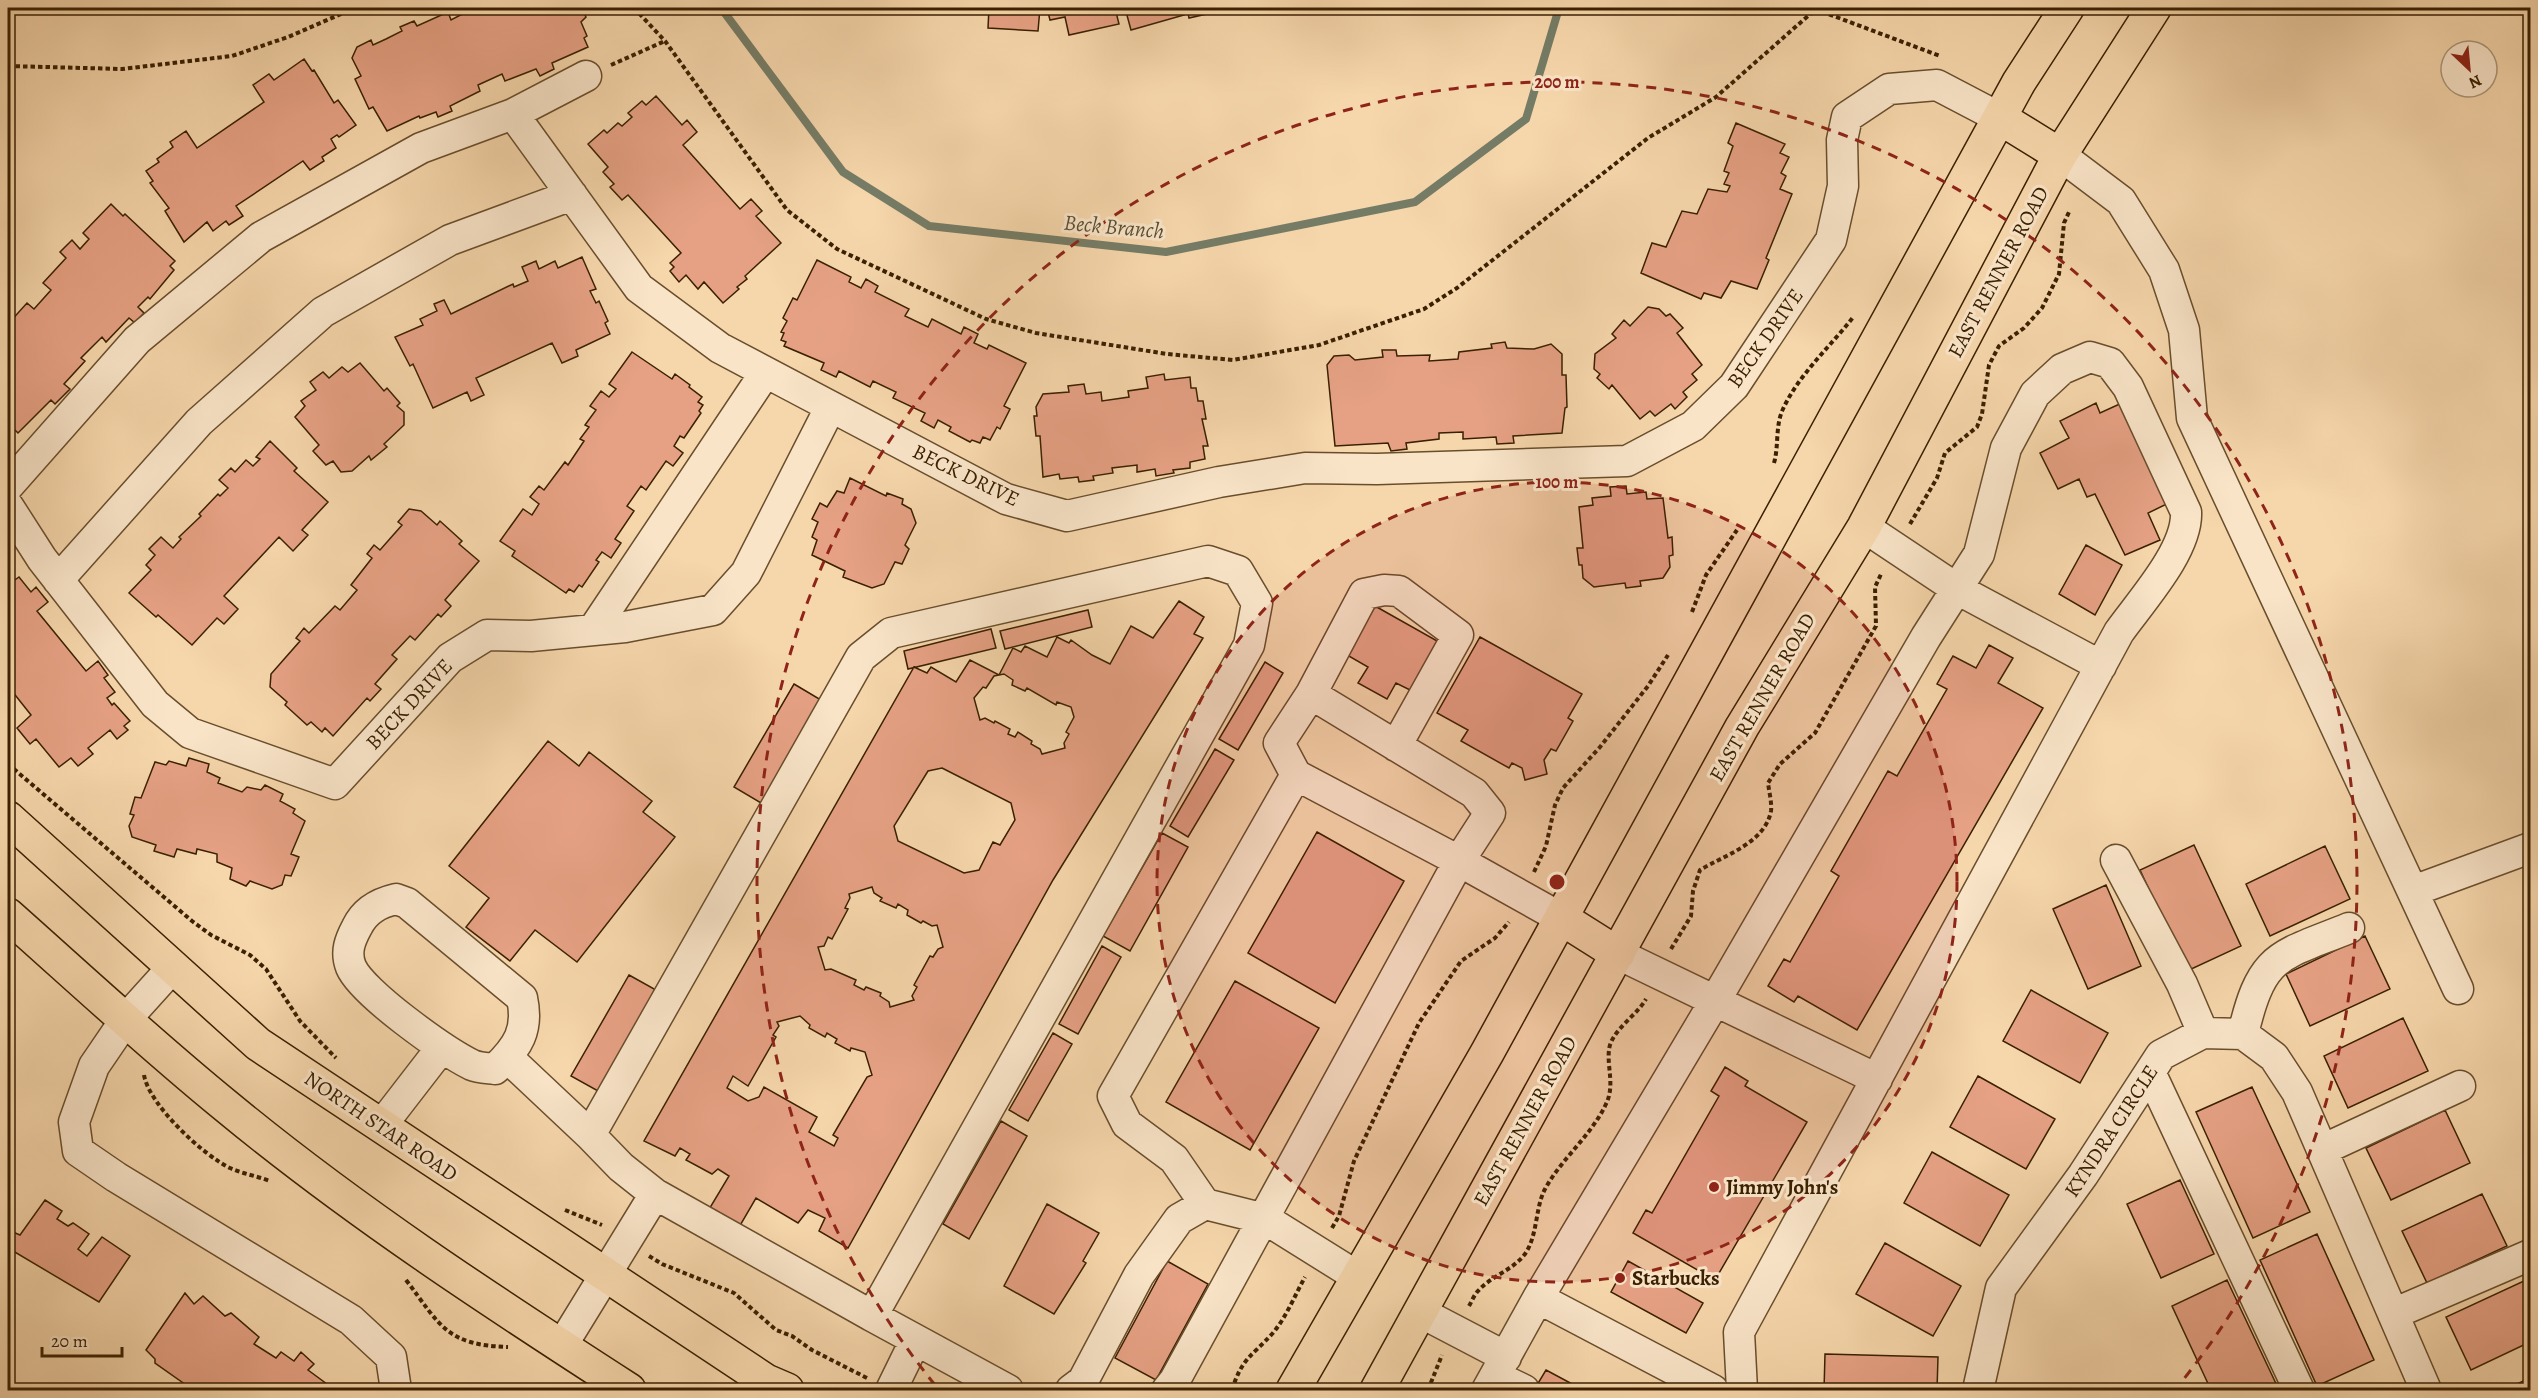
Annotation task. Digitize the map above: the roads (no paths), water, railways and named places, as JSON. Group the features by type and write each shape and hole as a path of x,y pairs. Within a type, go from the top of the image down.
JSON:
{"main road":[{"path":"1293,1390 1561,918 2000,118 2067,8"},
{"name":"EAST RENNER ROAD","path":"1377,1390 1742,727 1864,527 2060,155 2154,8"},
{"path":"2000,118 2060,155"},
{"name":"NORTH STAR ROAD","path":"8,818 258,1044 766,1381 787,1390"},
{"path":"8,915 226,1107 378,1222 561,1347 630,1390"},
{"path":"1561,918 1617,954"}],"street":[{"path":"8,486 137,340 261,237 421,148 513,114 586,76"},
{"name":"BECK DRIVE","path":"8,506 58,579 155,704 190,733 335,784 450,658 487,635 531,636 625,627 713,610 746,573 830,408 1006,499 1067,516 1219,482 1305,468 1377,470 1627,461 1693,426 1734,386 1831,240 1843,186 1842,140 1847,117 1889,89 1937,85 2000,118"},
{"path":"513,114 639,288 720,348 830,408"},
{"path":"2060,155 2121,201 2164,270 2184,330 2192,418 2458,989"},
{"path":"58,579 199,422 323,312 450,240 572,195"},
{"path":"1496,1374 1538,1298 1979,554 2006,447 2035,394 2062,369 2090,357 2110,363 2128,387 2186,512 2187,526 2179,545 2119,632 1739,1332 1742,1390"},
{"path":"593,630 765,373"},
{"path":"1864,527 1957,589 2101,666"},
{"path":"590,1135 861,657 891,633 978,613 1208,561 1238,571 1257,603 1249,645 872,1316"},
{"path":"1396,746 1458,635 1399,591 1384,590 1364,594 1311,694 1280,743 1296,775 1561,918"},
{"path":"1167,1390 1175,1380 1265,1219 1459,861 1490,813 1474,793 1311,694"},
{"path":"1296,775 1113,1096 1127,1124 1174,1159 1204,1204 1265,1219 1358,1277"},
{"path":"2413,891 2530,849"},
{"path":"2116,860 2182,984 2203,1033"},
{"path":"396,899 407,903 522,998 526,1018 513,1052 495,1069 475,1066 442,1047 361,983 350,965 348,945 359,922 377,903 396,899"},
{"path":"2349,928 2282,956 2265,971 2251,1000 2243,1034 2274,1057 2297,1092 2393,1314 2419,1388"},
{"path":"1617,954 1877,1079"},
{"path":"173,967 126,1019 94,1066 74,1122 78,1151 116,1177 351,1320 391,1357 396,1390"},
{"name":"KYNDRA CIRCLE","path":"1978,1390 2001,1288 2083,1175 2161,1055 2203,1033 2243,1034"},
{"path":"381,1126 442,1047"},
{"path":"507,1057 621,1167 655,1194 915,1341 1008,1390"},
{"path":"2150,1072 2299,1390"},
{"path":"2322,1150 2460,1086"},
{"path":"561,1347 655,1194"},
{"path":"1071,1390 1083,1381 1139,1275 1179,1219 1204,1204"},
{"path":"2393,1314 2530,1255"},
{"path":"1538,1298 1713,1390"},
{"path":"1420,1312 1455,1330 1496,1374 1524,1390"},
{"path":"891,1390 915,1341"}],"waterway":[{"name":"Beck Branch","path":"721,8 843,172 929,226 1166,252 1415,202 1526,119 1559,8"}],"place":[{"name":"Jimmy John's","path":"1714,1187"},
{"name":"Starbucks","path":"1620,1278"}]}
